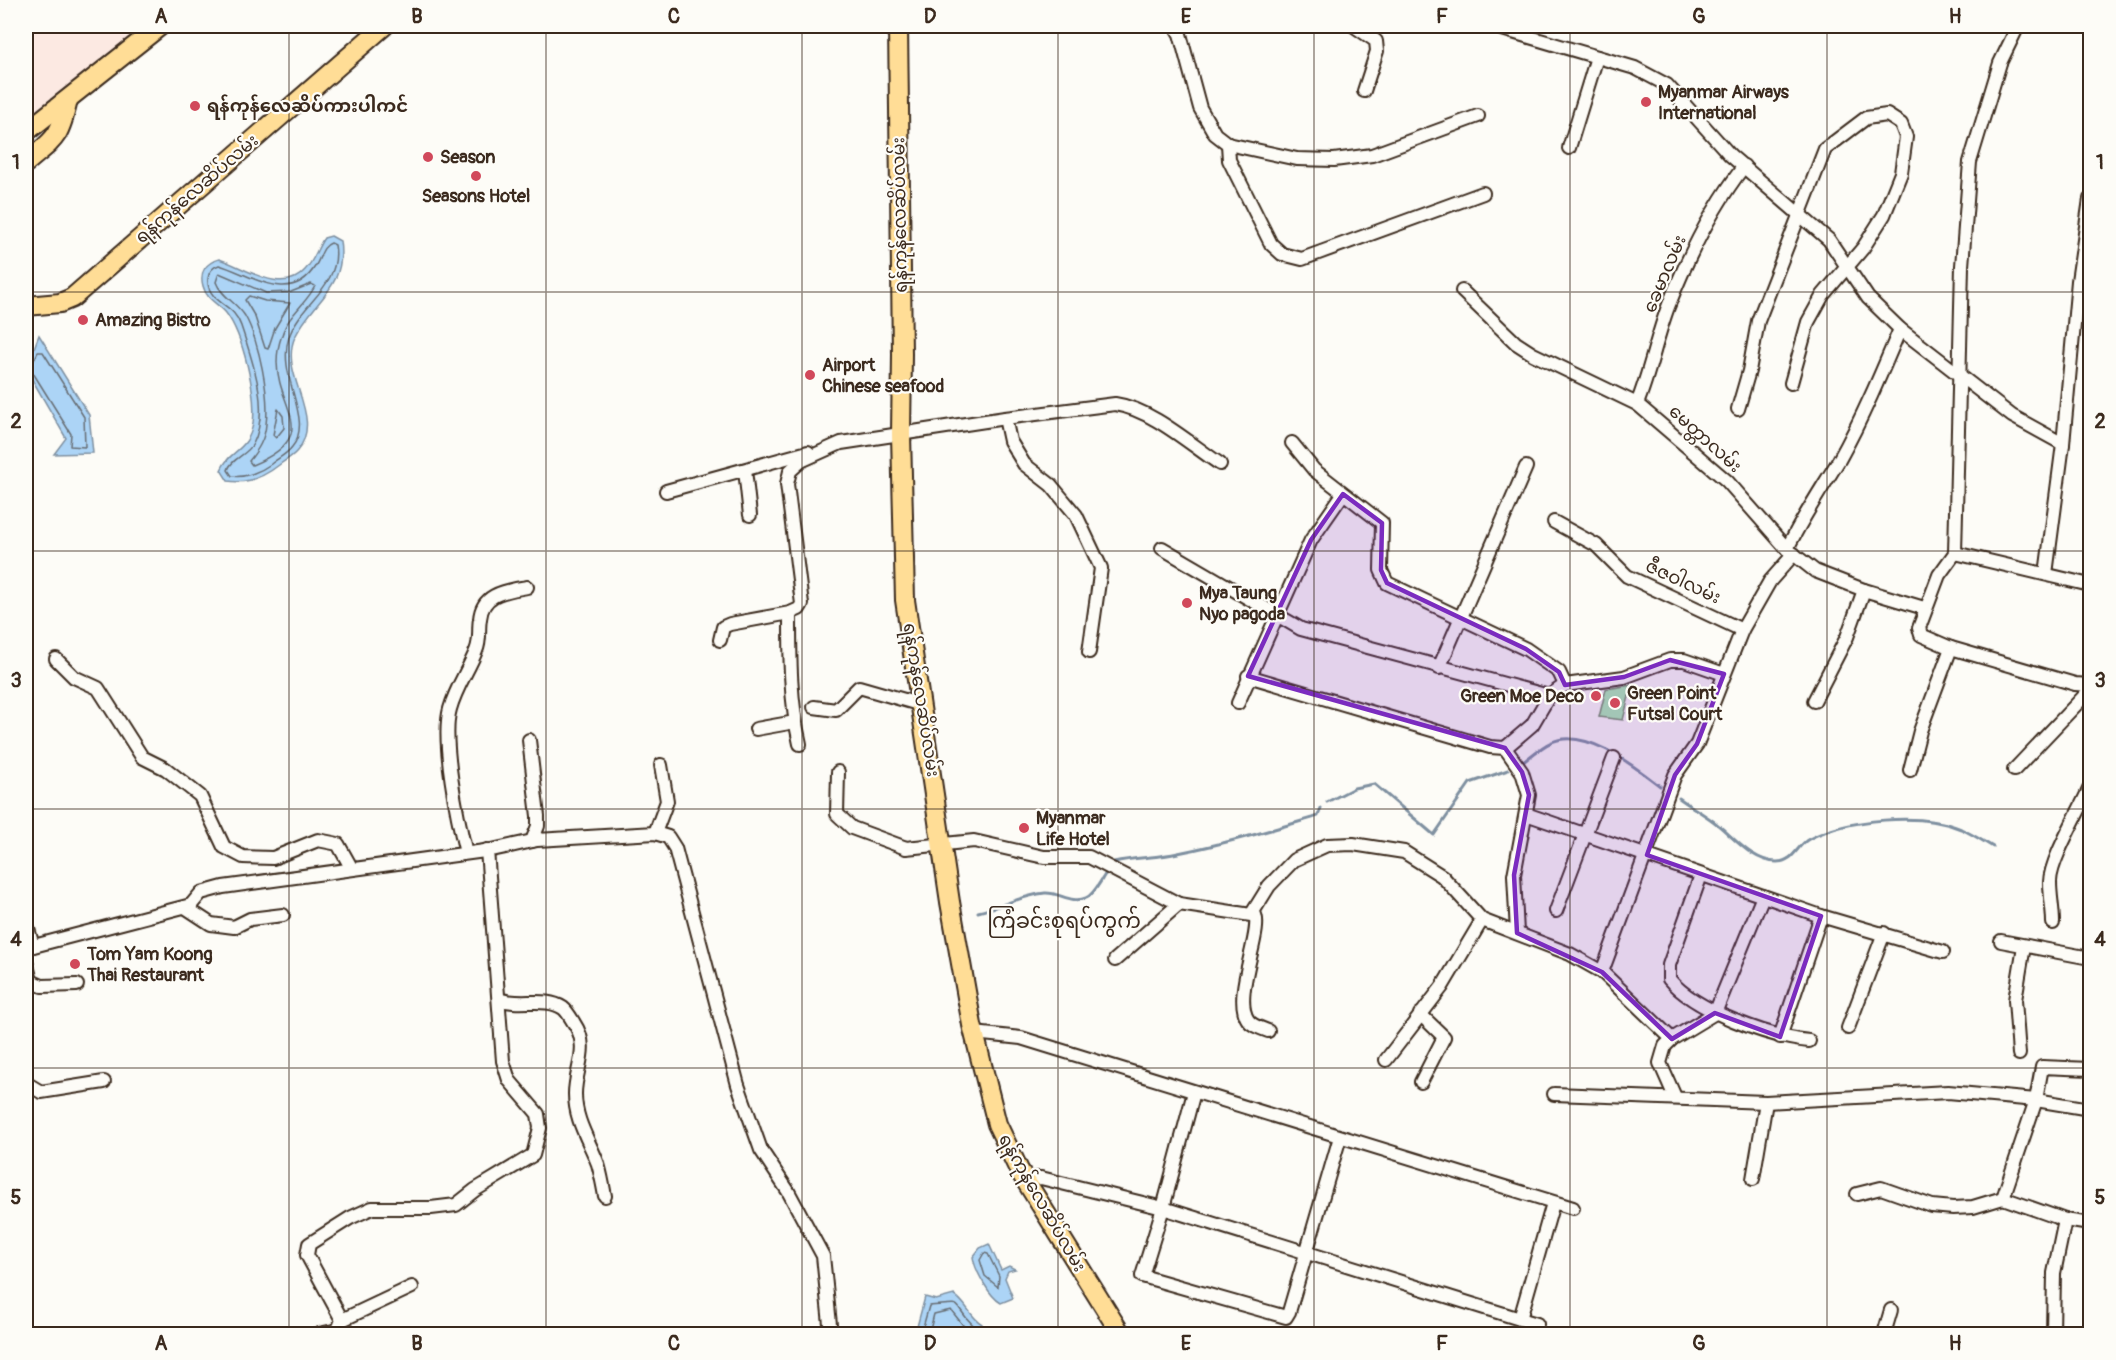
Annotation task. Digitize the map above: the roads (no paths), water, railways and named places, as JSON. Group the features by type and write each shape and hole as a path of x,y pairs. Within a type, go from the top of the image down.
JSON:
{"main road":[{"path":"26,132 160,26"},
{"name":"ရန်ကုန်လေဆိပ်လမ်း","path":"26,306 60,303 72,298 384,26"},
{"name":"ရန်ကုန်လေဆိပ်လမ်း","path":"898,26 901,434 905,600 974,1033 997,1124 1024,1179 1121,1335"},
{"path":"26,163 62,129 68,100"}],"street":[{"path":"1175,26 1180,34 1200,108 1215,134 1228,144 1297,159 1334,160 1372,155 1478,116"},
{"path":"1354,26 1376,41 1377,51 1364,91"},
{"path":"1492,26 1635,68 1667,85 1730,155 1829,240 1868,298 1900,330 2012,416 2063,444"},
{"path":"2018,26 2000,63 1970,162 1962,266 1955,553 1939,575 1924,608 1919,628 1921,635 1951,648 2075,684 2091,685"},
{"path":"1569,148 1597,57"},
{"path":"1738,409 1749,371 1758,321 1776,268 1801,214 1825,149 1866,118 1887,115 1901,124 1906,137 1901,173 1884,215 1863,248 1823,295 1808,322 1791,383"},
{"path":"1228,144 1229,160 1271,244 1292,258 1302,259 1483,192"},
{"name":"ခေမာလမ်း","path":"1637,404 1668,308 1687,264 1721,196 1744,166"},
{"path":"2046,574 2063,444 2078,281 2091,199"},
{"name":"မေတ္တာလမ်း","path":"1462,291 1516,343 1533,354 1637,404 1727,481 1791,551 1815,571 1864,590 1924,608"},
{"path":"1602,972 1675,775 1697,744 1712,711 1742,630 1770,581 1791,551 1805,513 1844,449 1879,379 1900,330"},
{"path":"720,640 723,627 730,624 790,613 799,609 802,604 787,484 790,471 801,461 841,443 1115,404 1131,406 1220,464"},
{"path":"1005,418 1010,441 1024,464 1051,485 1076,515 1101,568 1089,652"},
{"path":"1292,443 1314,470 1383,523 1381,570 1387,583 1526,649 1559,672 1565,685"},
{"path":"666,491 820,448 826,449"},
{"path":"1439,668 1526,467"},
{"path":"745,470 750,515"},
{"path":"1238,703 1275,615 1311,540 1343,494"},
{"name":"ဇီဇဝါလမ်း","path":"1554,522 1596,545 1627,576 1742,630"},
{"path":"1162,548 1301,629 1549,696"},
{"path":"1955,553 2091,585"},
{"path":"466,854 452,784 449,711 459,682 477,650 480,619 485,601 492,596 527,587"},
{"path":"1814,700 1847,637 1864,590"},
{"path":"790,613 789,664 795,722 800,744"},
{"path":"1910,770 1920,731 1951,648"},
{"path":"56,659 74,677 98,688 142,757 166,769 200,796 224,847 243,857 273,858 318,840 338,844 352,869"},
{"path":"1248,676 1490,747 1505,748 1532,725 1549,696 1565,685 1624,677 1670,660 1684,660 1724,674"},
{"path":"814,707 836,710 859,687 922,705"},
{"path":"2014,770 2091,690"},
{"path":"756,729 795,722"},
{"path":"529,740 538,816 538,826 532,841"},
{"path":"1505,748 1522,772 1529,795 1514,875 1517,933"},
{"path":"1556,911 1614,758"},
{"path":"655,833 667,801 661,765"},
{"path":"838,772 837,814 852,828 906,848 942,842 974,841 1044,857 1089,857 1179,903 1254,913"},
{"path":"2053,924 2050,880 2054,865 2091,787"},
{"path":"1526,814 1821,916 1943,952"},
{"path":"26,921 29,947 185,907 201,894 223,888 466,854 532,841 655,833 668,837 675,848 738,1085 760,1150 788,1191 823,1257 831,1335"},
{"path":"1268,1031 1253,1025 1245,1012 1246,976 1256,923 1254,913 1269,886 1294,860 1327,845 1353,844 1404,852 1442,876 1482,920 1570,954 1602,972 1672,1039"},
{"path":"342,1320 307,1255 309,1244 350,1218 372,1208 432,1208 456,1205 475,1190 533,1155 540,1121 538,1114 509,1080 505,1070 500,1034 500,999 487,850"},
{"path":"1701,875 1667,975 1674,985 1716,1013 1780,1036 1809,1041"},
{"path":"1675,1097 1660,1064 1665,1046 1672,1039 1716,1013 1763,896"},
{"path":"1115,960 1179,903"},
{"path":"185,907 211,924 234,927 250,919 283,915"},
{"path":"1780,1036 1821,916"},
{"path":"1386,1060 1442,987 1482,920"},
{"path":"1848,1028 1884,933"},
{"path":"2001,941 2091,958"},
{"path":"2019,1054 2014,999 2024,946"},
{"path":"26,961 31,981 42,986 77,985"},
{"path":"500,999 509,1003 549,1003 563,1008 578,1028 583,1043 575,1094 577,1112 581,1130 598,1165 604,1196"},
{"path":"1420,1014 1444,1037 1421,1082"},
{"path":"974,1033 1021,1038 1573,1208"},
{"path":"2003,1198 2036,1100 2042,1067 2091,1069"},
{"path":"26,1083 41,1092 104,1082"},
{"path":"1194,1092 1143,1276 1286,1317 1340,1137"},
{"path":"1554,1094 1766,1102 1948,1092 2036,1100 2091,1109"},
{"path":"1753,1179 1766,1102"},
{"path":"1024,1179 1041,1178 1163,1208 1537,1324"},
{"path":"1857,1194 1881,1188 1932,1206 1953,1208 1973,1207 2003,1198 2065,1220 2091,1224"},
{"path":"1520,1319 1553,1203"},
{"path":"2053,1335 2054,1273 2065,1220"},
{"path":"319,1335 338,1330 342,1320 412,1287"},
{"path":"1884,1335 1891,1310"},
{"path":"2090,1335 2091,1314"}],"water":[{"path":"331,236 340,241 341,257 338,271 327,293 302,324 291,351 292,366 305,410 307,424 305,438 295,453 267,473 255,479 228,481 221,470 251,432 253,397 238,336 226,313 205,291 202,281 203,272 210,263 219,259 274,280 285,281 296,278 311,263 324,238"},
{"path":"39,335 89,415 93,453 54,454 66,438 26,369"},
{"path":"989,1244 1001,1270 1009,1266 1015,1269 1008,1271 1005,1278 1013,1298 1001,1303 984,1283 973,1257 980,1248"},
{"path":"954,1295 982,1324 982,1330 977,1334 915,1334 925,1297 936,1300"}],"waterway":[{"path":"1522,763 1552,742 1565,739 1580,740 1609,751 1660,786"},
{"path":"1327,802 1354,788 1374,784 1434,835 1470,783 1508,770"},
{"path":"1679,798 1713,821 1751,853 1768,861 1777,862 1787,859 1809,839 1825,832 1884,820 1905,819 1945,824 1961,829 1993,847"},
{"path":"1114,862 1170,855 1279,828 1318,816 1321,808"},
{"path":"978,912 1045,893 1075,900 1086,898 1095,891 1106,873"}],"place":[{"name":"Myanmar Airways International","path":"1646,102"},
{"name":"ရန်ကုန်လေဆိပ်ကားပါကင်","path":"195,106"},
{"name":"Season","path":"428,157"},
{"name":"Seasons Hotel","path":"476,176"},
{"name":"Amazing Bistro","path":"83,320"},
{"name":"Airport Chinese seafood","path":"810,375"},
{"name":"Mya Taung Nyo pagoda","path":"1187,603"},
{"name":"Green Moe Deco","path":"1596,696"},
{"name":"Green Point Futsal Court","path":"1615,703"},
{"name":"Myanmar Life Hotel","path":"1024,828"},
{"name":"Tom Yam Koong Thai Restaurant","path":"75,964"}],"district":[{"name":"ကြံခင်းစုရပ်ကွက်","path":"1064,921"}]}
